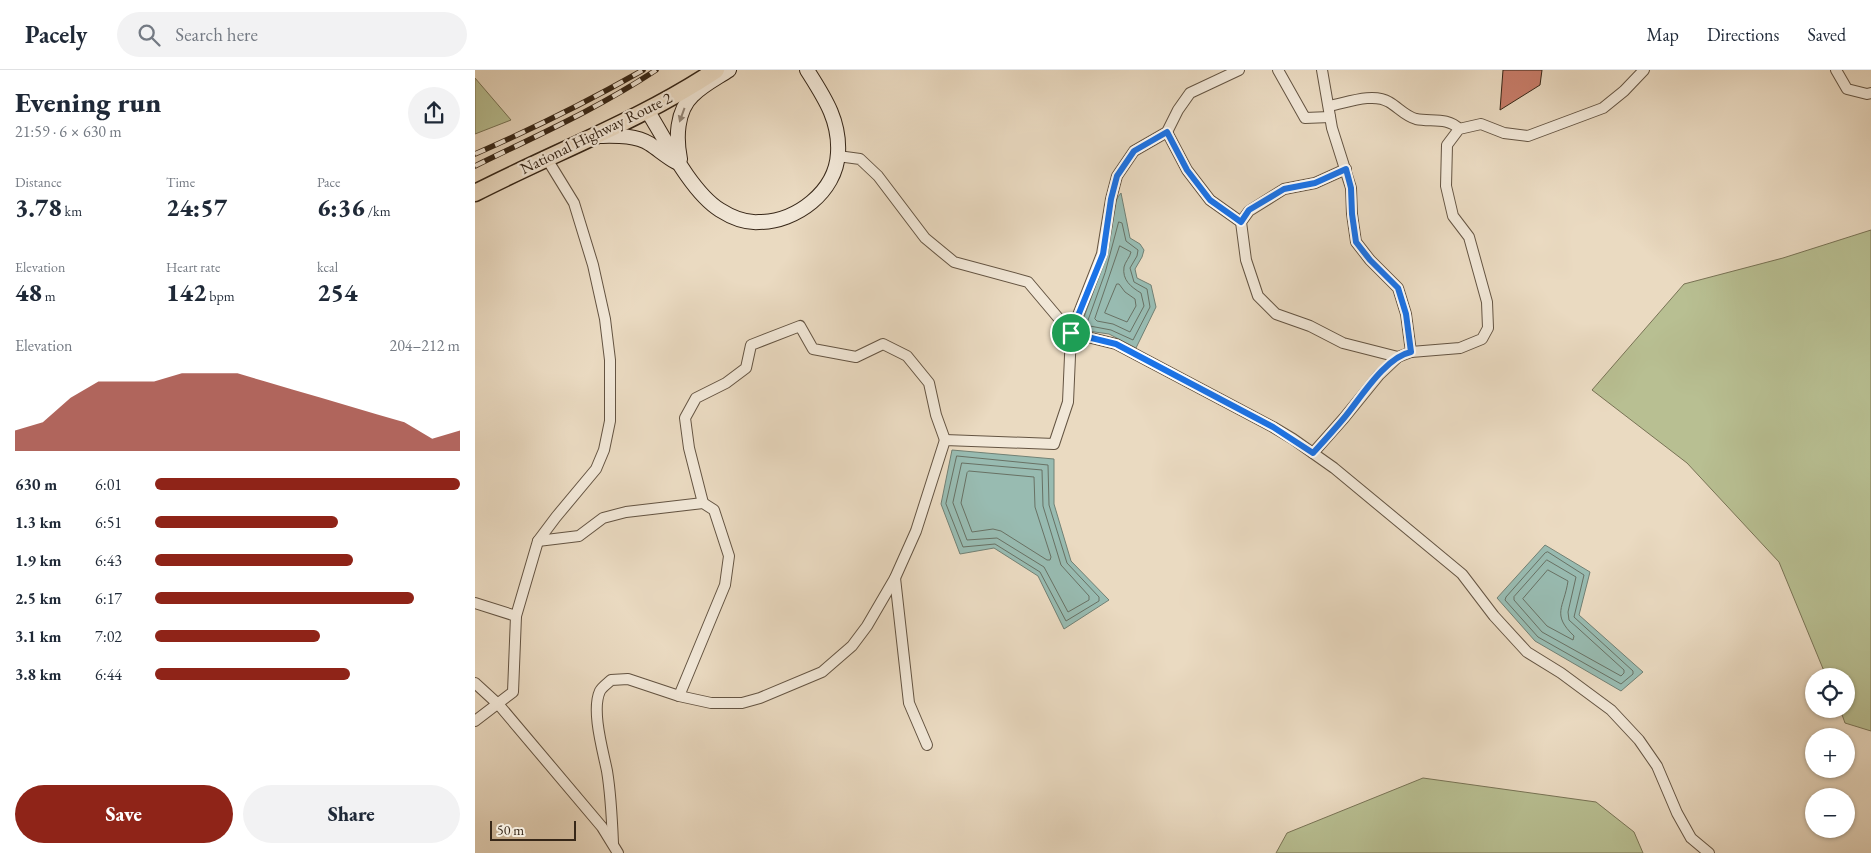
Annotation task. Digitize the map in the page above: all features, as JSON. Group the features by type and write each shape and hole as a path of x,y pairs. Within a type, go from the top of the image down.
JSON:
{"highway":[{"name":"National Highway Route 2","path":"475,193 547,160 647,110 698,82 715,70"}],"main road":[{"path":"681,166 677,131 686,104 692,96 729,70"},
{"path":"647,110 698,190 718,209 735,218 759,223 777,220 795,213 824,190 838,156 836,128 829,105 807,70"},
{"path":"593,136 619,136 639,139 649,143 681,166"}],"street":[{"path":"945,440 1054,444 1067,402 1071,333 1103,254 1111,199 1117,176 1134,151 1167,132 1178,110 1190,93 1239,70"},
{"path":"1278,70 1305,118 1329,112 1359,100 1377,98 1389,102 1415,118 1453,122 1459,129"},
{"path":"1322,70 1332,128 1351,188 1356,242 1370,260 1398,288 1406,314 1411,352"},
{"path":"1313,453 1379,375 1398,357 1411,352 1460,348 1482,339 1488,328 1487,302 1469,237 1453,216 1446,186 1447,145 1459,129 1481,124 1504,133 1528,136 1603,108 1644,70"},
{"path":"1836,70 1847,89 1867,94 1871,92"},
{"path":"1167,132 1187,170 1210,200 1241,222"},
{"path":"838,156 860,160 878,176 925,238 954,262 1028,282 1071,333 1116,344 1273,427 1334,468 1462,574 1494,616 1527,652 1561,673 1611,710 1639,740 1657,766 1677,813 1691,838 1709,853"},
{"path":"475,722 499,705 513,692 516,616 538,542 556,516 596,469 604,450 610,421 610,360 605,319 593,265 574,203 547,160"},
{"path":"1346,169 1315,183 1284,189 1249,210 1241,222 1246,260 1258,296 1276,314 1310,326 1343,343 1398,357"},
{"path":"613,843 612,809 607,769 601,749 597,710 600,691 611,680 628,679 679,696 711,703 742,703 760,698 822,672 857,639 867,626 895,578 916,531 945,440 936,415 929,382 907,356 883,344 856,357 813,349 800,326 751,344 746,368 726,382 696,398 685,418 689,448 703,503"},
{"path":"538,542 579,536 603,518 626,512 703,503 714,510 729,556 725,585 679,696"},
{"path":"895,578 909,702 927,745"},
{"path":"475,603 516,616"},
{"path":"475,683 499,705 602,827 618,853"}],"green space":[{"path":"475,78 511,120 475,134"},
{"path":"1871,230 1871,731 1845,723 1843,718 1855,718 1855,668 1823,668 1779,562 1687,463 1592,390 1684,284 1783,258"},
{"path":"1423,778 1596,802 1634,832 1643,853 1276,853 1287,833"}],"water":[{"path":"1121,193 1130,238 1140,244 1144,250 1135,269 1137,278 1151,285 1156,307 1136,348 1109,334 1088,331 1081,325 1103,264 1115,205"},
{"path":"952,450 1054,459 1054,504 1071,561 1109,600 1064,629 1038,576 994,548 960,554 941,504"},
{"path":"1545,545 1590,572 1579,615 1643,672 1621,691 1535,641 1497,598"}],"building":[{"path":"1503,70 1542,70 1540,85 1500,110"}],"railway":[{"path":"475,154 518,135 643,70"},
{"path":"475,166 590,109 656,70"}],"route":[{"path":"1167,132 1187,170 1210,200 1241,222 1249,210 1284,189 1315,183 1346,169 1351,188 1356,242 1370,260 1398,288 1406,314 1411,352 1398,357 1379,375 1313,453 1273,427 1116,344 1071,333 1103,254 1111,199 1117,176 1134,151 1167,132"}]}
